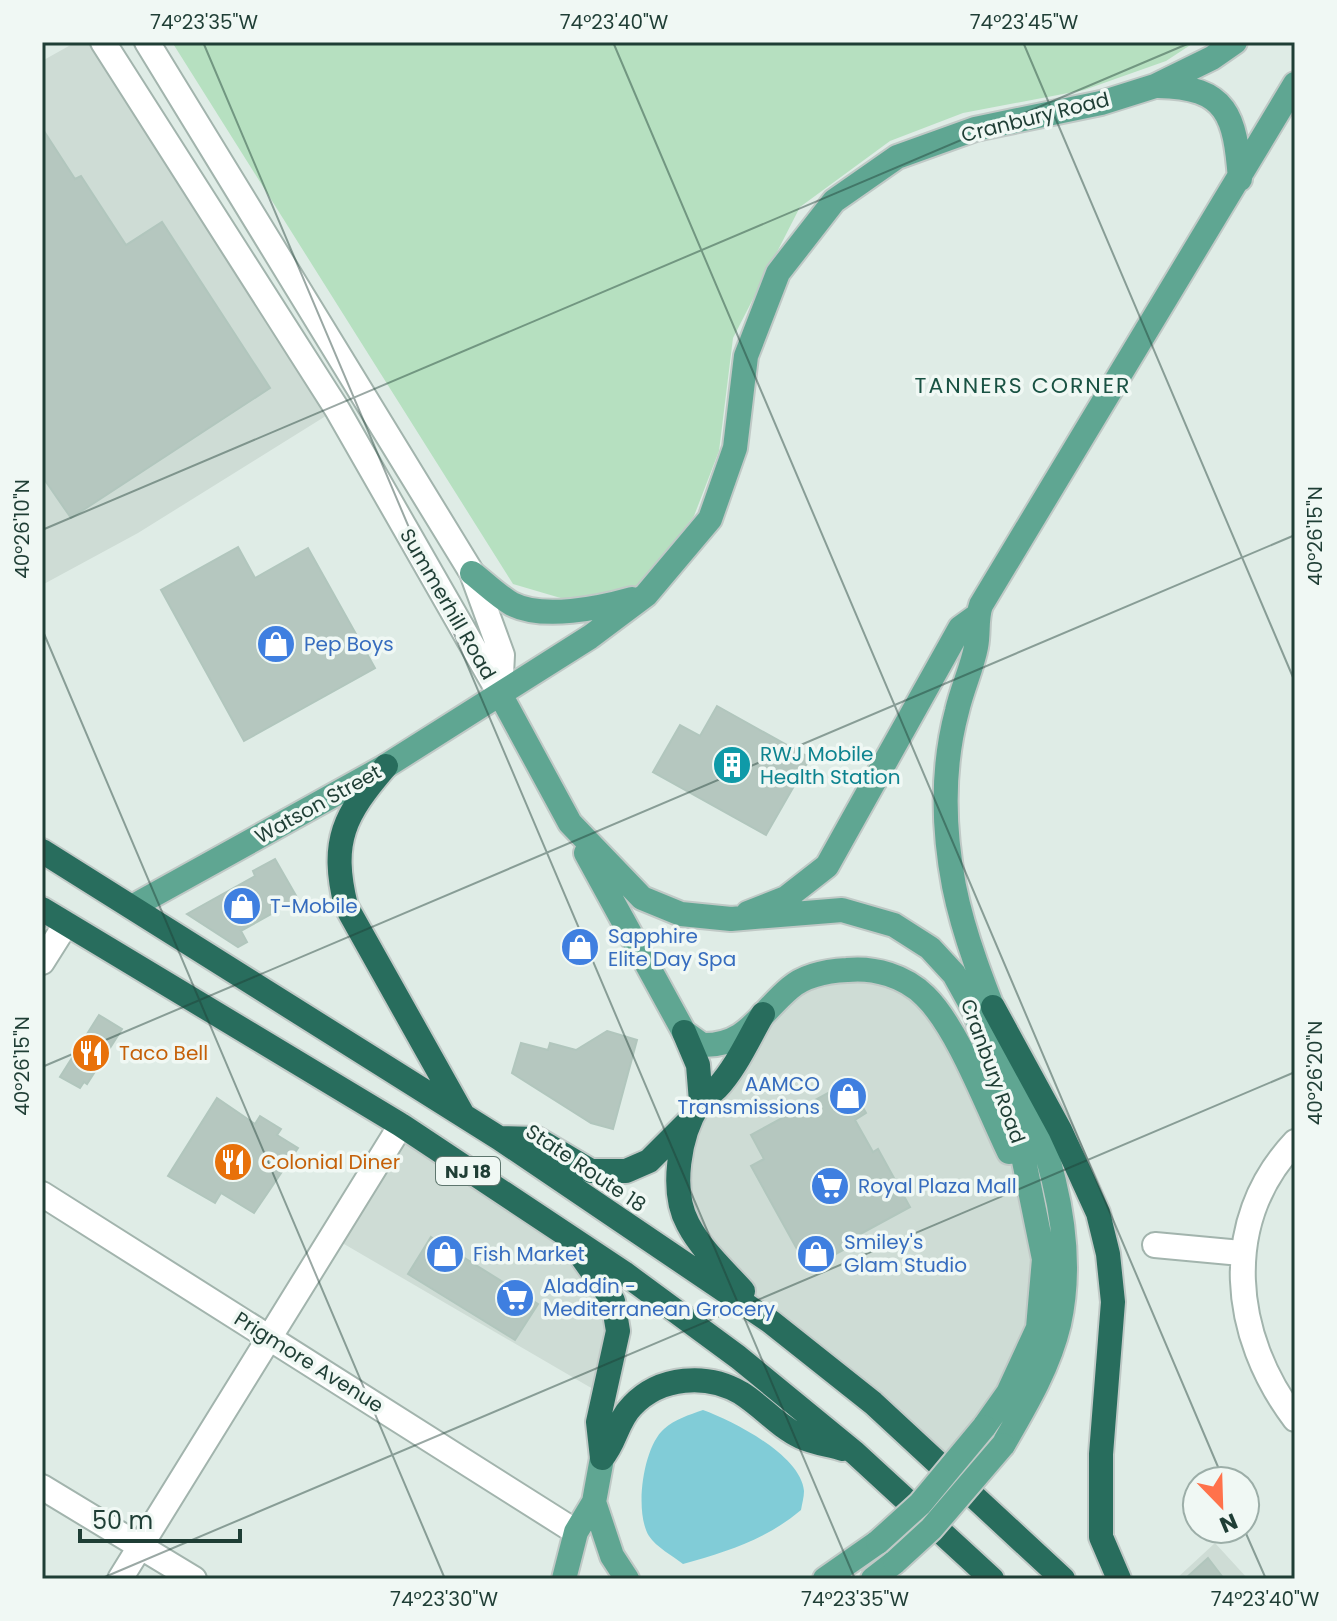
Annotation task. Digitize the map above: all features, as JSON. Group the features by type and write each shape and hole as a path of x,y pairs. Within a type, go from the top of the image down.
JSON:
{"highway":[{"path":"386,766 354,804 340,838 337,871 346,906 463,1116"},
{"name":"State Route 18","path":"42,851 499,1138 771,1322 873,1403 1063,1579"},
{"name":"NJ 18","path":"42,909 401,1125 571,1237 738,1357 855,1453 992,1579"},
{"path":"993,1007 1060,1130 1098,1213 1108,1254 1113,1302 1101,1454 1101,1537 1119,1579"},
{"path":"499,1138 537,1139 591,1171 626,1171 649,1161 717,1088 763,1014"},
{"path":"684,1032 698,1065 696,1109 680,1163 680,1198 686,1221 701,1246 771,1322"},
{"path":"571,1237 583,1262 600,1278 613,1301 618,1331 598,1422 602,1458"},
{"path":"602,1458 614,1445 619,1427 635,1403 669,1384 687,1380 709,1381 740,1392 800,1436 855,1453"}],"main road":[{"name":"Cranbury Road","path":"825,1579 878,1542 920,1504 1008,1393 1038,1328 1044,1259 1037,1216 1022,1151 975,1012 954,974 930,948 894,925 842,910 731,919 681,914 642,898 570,823 500,694 590,637 646,595 710,519 735,448 746,356 778,273 834,201 897,157 975,129 1101,103 1155,86 1212,58 1235,42"},
{"name":"Cranbury Road","path":"873,1579 931,1529 1003,1445 1034,1392 1059,1324 1065,1242 1051,1171 955,888 947,831 946,772 956,712 976,646 978,615 1295,84"},
{"path":"1155,86 1190,86 1212,96 1228,116 1238,150 1240,179"},
{"path":"472,573 514,605 555,612 602,607 646,595"},
{"path":"731,919 786,898 827,866 960,628 978,615"},
{"name":"Watson Street","path":"132,907 386,766 500,694"},
{"path":"570,823 684,1032 702,1045 735,1041 792,986 824,972 862,968 891,974 925,996 952,1035 1037,1216"},
{"path":"565,1578 576,1532 594,1502 602,1458"},
{"path":"594,1502 599,1527 627,1579"}],"street":[{"name":"Summerhill Road","path":"103,42 337,409 500,694"},
{"name":"Summerhill Road","path":"147,42 472,573 502,655 500,694"},
{"path":"42,962 66,924"},
{"path":"120,1579 401,1125"},
{"path":"1295,1142 1282,1156 1259,1201 1241,1253 1251,1339 1274,1392 1295,1419"},
{"name":"Prigmore Avenue","path":"42,1194 576,1532"},
{"path":"1155,1245 1241,1253"},
{"path":"42,1487 194,1579"}],"shaded area":[{"path":"76,42 103,42 337,409 138,533 42,585 42,61"},
{"path":"891,974 952,1035 1037,1216 1038,1328 946,1472 771,1322 680,1198 692,1117 792,986"},
{"path":"401,1125 549,1223 613,1301 605,1396 332,1237"},
{"path":"1213,1545 1217,1545 1248,1579 1176,1579"}],"green space":[{"path":"172,42 1195,42 1166,61 1084,90 963,113 890,141 800,207 733,338 719,451 694,516 639,587 564,599 513,584"}],"water":[{"path":"703,1410 731,1422 779,1452 800,1478 804,1496 801,1510 760,1537 683,1564 649,1536 642,1512 643,1480 651,1450 664,1429"}],"building":[{"path":"42,128 75,179 81,176 126,245 162,222 270,388 71,518 42,476"},
{"path":"238,547 255,578 308,548 375,668 244,741 161,590"},
{"name":"RWJ Mobile Health Station","path":"717,706 810,758 766,835 653,772 680,725 700,736"},
{"name":"T-Mobile","path":"275,859 298,899 241,931 247,942 238,947 187,914 255,876 253,871"},
{"name":"Taco Bell","path":"99,1015 122,1029 87,1084 84,1082 80,1088 60,1077"},
{"path":"607,1031 637,1040 613,1129 591,1123 512,1073 521,1043 548,1050 550,1043 576,1050"},
{"name":"Royal Plaza Mall","path":"851,1086 866,1113 855,1120 873,1152 878,1149 910,1207 840,1245 843,1250 808,1269 751,1166 764,1159 751,1135 837,1088 839,1092"},
{"name":"Colonial Diner","path":"217,1098 255,1124 260,1116 281,1129 277,1135 298,1148 254,1213 221,1193 215,1203 168,1176"},
{"path":"431,1237 538,1304 515,1340 408,1274"},
{"path":"1208,1558 1224,1579 1185,1579"}],"place":[{"name":"Pep Boys","path":"276,644"},
{"name":"RWJ Mobile Health Station","path":"732,765"},
{"name":"T-Mobile","path":"242,906"},
{"name":"Sapphire Elite Day Spa","path":"580,947"},
{"name":"Taco Bell","path":"91,1053"},
{"name":"AAMCO Transmissions","path":"848,1096"},
{"name":"Colonial Diner","path":"233,1162"},
{"name":"Royal Plaza Mall","path":"830,1186"},
{"name":"Fish Market","path":"445,1254"},
{"name":"Smiley's Glam Studio","path":"816,1254"},
{"name":"Aladdin - Mediterranean Grocery","path":"515,1298"}],"district":[{"name":"TANNERS CORNER","path":"1023,385"}]}
